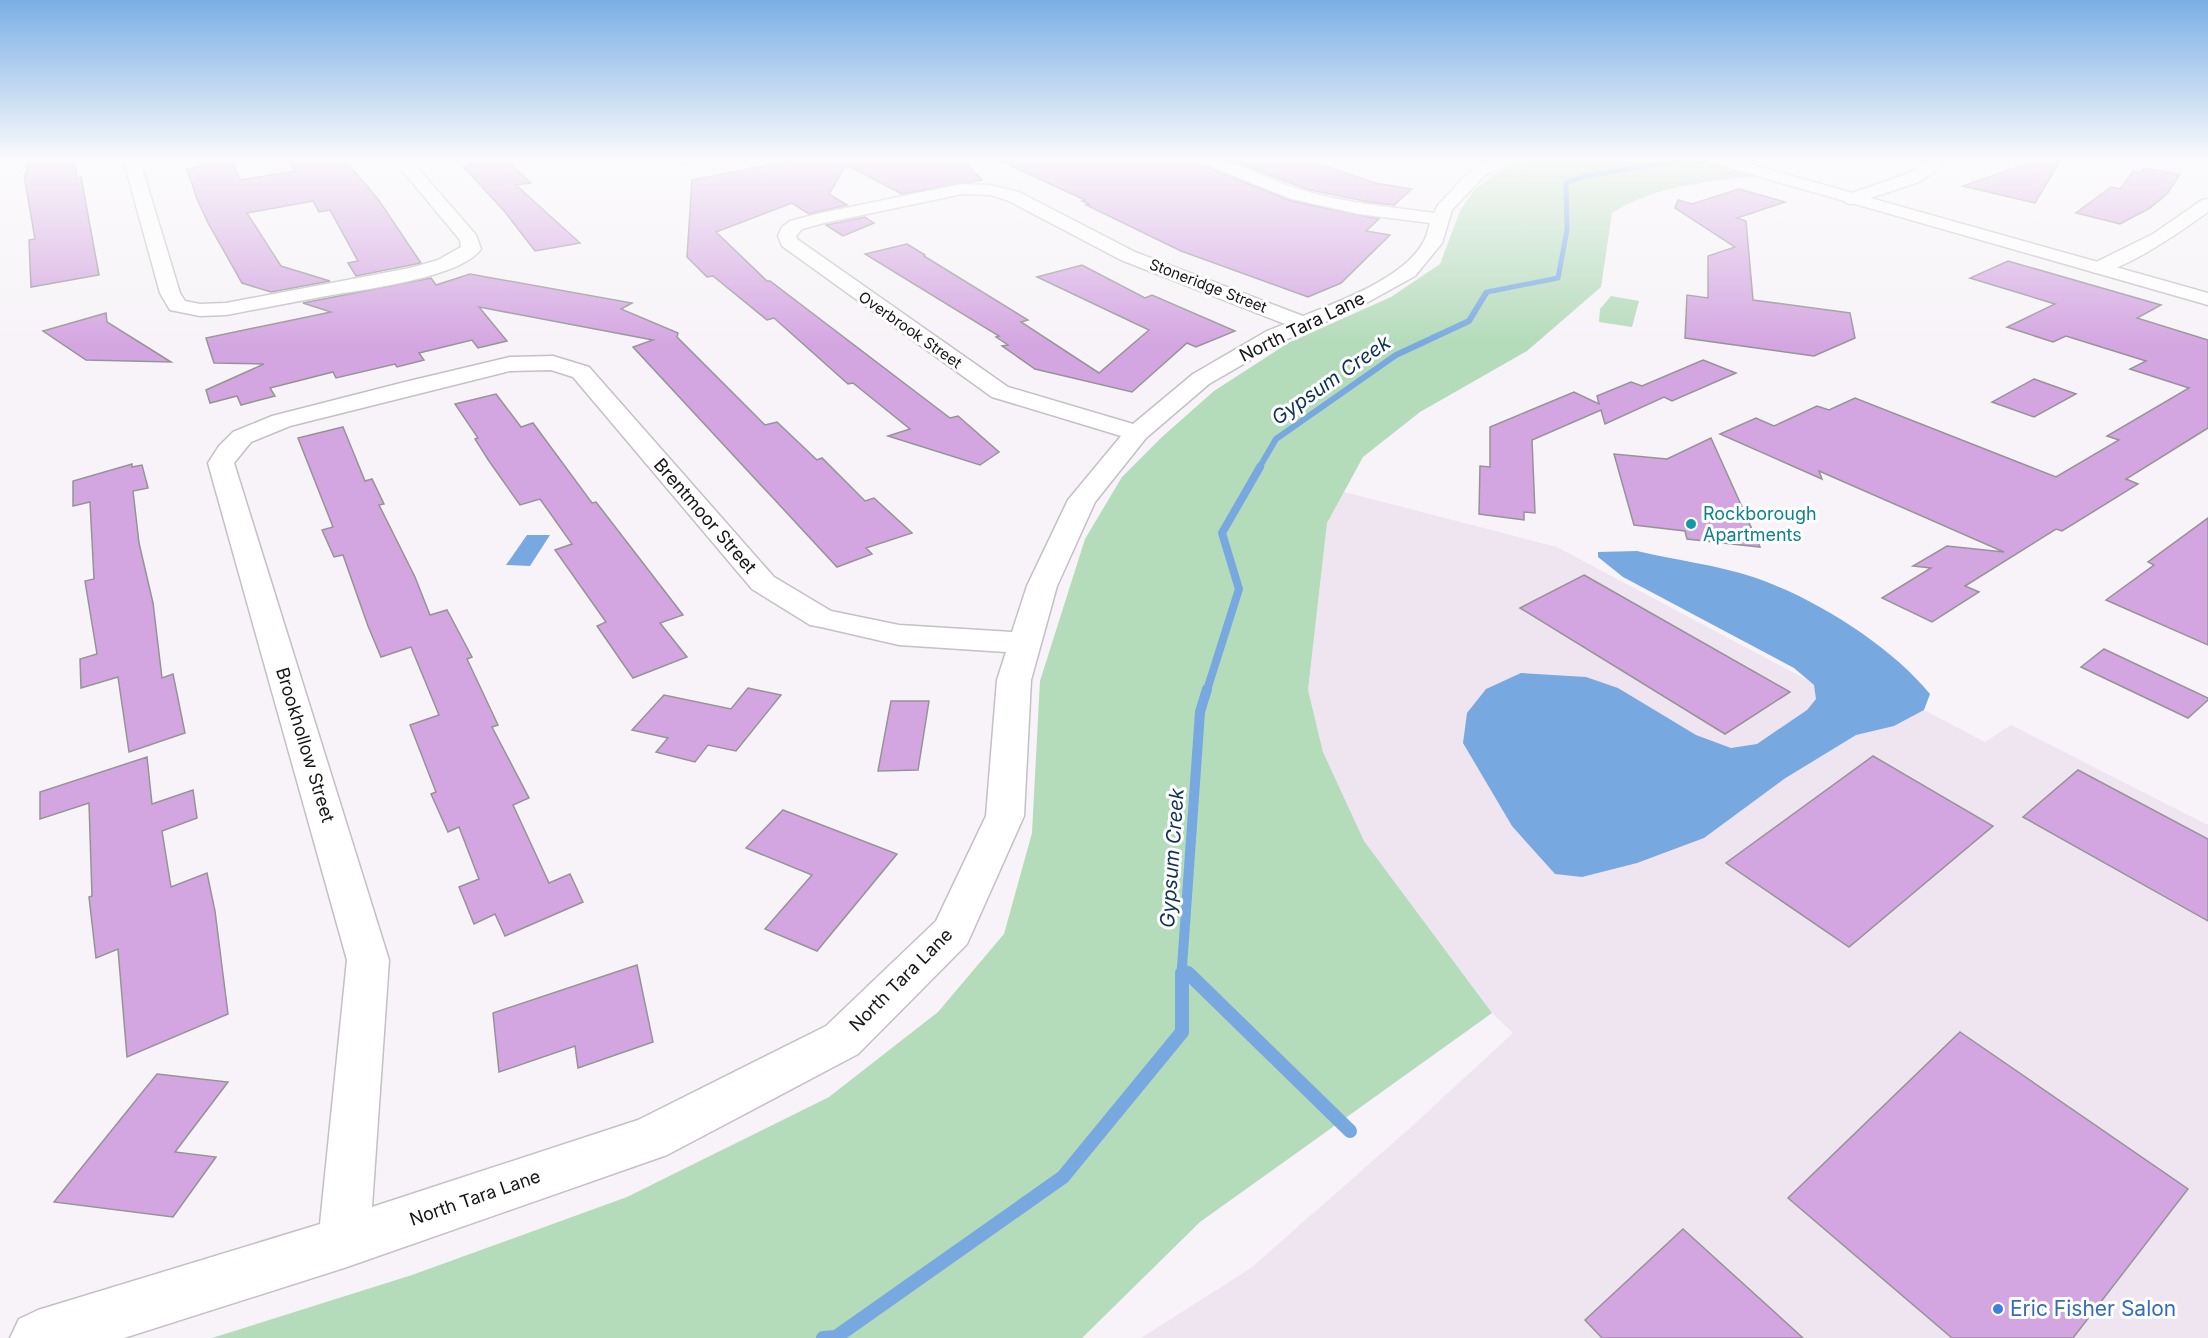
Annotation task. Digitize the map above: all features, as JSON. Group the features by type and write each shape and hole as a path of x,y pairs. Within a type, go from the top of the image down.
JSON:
{"street":[{"path":"149,220 170,293 177,306 200,310 226,309 347,286 445,264 471,249 469,239 453,220"},
{"name":"Overbrook Street","path":"815,220 796,225 789,231 787,236 789,242 1000,392 1137,433"},
{"name":"Stoneridge Street","path":"1060,220 1128,256 1304,324"},
{"name":"North Tara Lane","path":"38,1338 344,1242 650,1139 842,1040 952,932 1005,816 1014,680 1041,586 1082,500 1137,433 1201,379 1275,336 1352,303 1408,272 1433,243 1441,220"},
{"path":"1929,220 2208,299"},
{"path":"2099,268 2160,238 2185,220"},
{"name":"Brentmoor Street","path":"413,387 510,364 553,363 581,372 763,582 821,618 899,635 1024,643"},
{"name":"Brookhollow Street","path":"344,1242 368,960 221,463 228,451 242,436 281,421 413,387"}],"shaded area":[{"path":"1344,492 1557,547 1894,726 1924,710 1985,742 2011,725 2208,825 2208,1338 1141,1338 1251,1268 1410,1128 1513,1033 1492,1013 1364,841 1323,752 1308,690 1327,523"}],"green space":[{"path":"1456,220 1611,220 1601,287 1527,351 1420,412 1363,457 1327,523 1308,690 1323,752 1364,841 1492,1013 1200,1222 1082,1338 212,1338 412,1275 627,1197 829,1097 938,1012 1004,934 1032,833 1040,681 1085,539 1122,477 1162,437 1214,391 1288,343 1391,297 1440,264"},
{"path":"1611,296 1639,301 1632,327 1599,322 1600,309"}],"water":[{"path":"527,535 550,535 530,566 506,565"},
{"path":"1637,551 1739,573 1800,597 1825,610 1872,641 1894,658 1930,694 1924,710 1894,726 1856,735 1784,779 1704,838 1637,863 1582,877 1555,874 1512,826 1463,743 1467,713 1486,689 1521,673 1586,677 1618,688 1696,735 1731,748 1757,744 1807,710 1816,699 1814,685 1794,668 1623,577 1598,557 1598,552"}],"building":[{"path":"32,220 89,220 99,275 31,287 29,240 35,239"},
{"path":"207,220 252,220 281,266 330,281 271,292 242,283"},
{"path":"336,220 392,220 421,263 356,276 348,263 358,261"},
{"path":"511,220 555,220 580,243 535,251"},
{"path":"689,220 746,220 716,232 767,281 950,418 958,416 999,452 980,465 888,436 910,429 853,383 848,384 774,318 767,320 713,276 707,277 687,257"},
{"path":"848,220 870,220 874,223 843,236 826,225"},
{"path":"1118,220 1377,220 1366,231 1390,235 1341,283 1308,297 1181,251"},
{"path":"1694,220 1746,221 1753,300 1850,313 1855,338 1814,356 1685,338 1687,295 1708,298 1708,256 1735,247"},
{"path":"2106,220 2127,220 2120,224"},
{"path":"907,244 1028,320 1021,322 1099,373 1149,330 1037,277 1082,265 1145,298 1152,295 1235,331 1196,347 1187,343 1132,392 1035,369 1002,346 1008,345 996,337 999,336 865,254"},
{"path":"2008,261 2161,305 2137,318 2208,340 2208,428 2126,479 2138,484 2062,531 2056,529 1965,586 1979,592 1932,622 1882,598 1931,568 1913,566 1947,546 2004,552 1819,471 1822,479 1720,434 1756,418 1774,426 1817,406 1829,410 1855,398 2056,477 2119,440 2107,436 2189,388 2130,369 2146,361 2066,336 2053,342 2007,327 2055,304 1970,278"},
{"path":"470,274 632,303 621,309 678,333 677,337 765,425 777,422 817,460 822,458 865,501 874,498 912,533 866,548 872,554 837,567 633,347 653,340 479,307 507,341 478,348 472,340 419,353 424,360 397,367 395,364 336,378 333,372 270,388 275,396 241,405 237,396 210,403 206,390 264,364 214,363 206,338 331,312 303,303 431,278 436,285"},
{"path":"106,313 107,322 171,362 86,360 43,331"},
{"path":"1703,360 1736,373 1672,401 1664,397 1605,424 1601,410 1532,440 1535,513 1524,512 1524,520 1479,514 1480,466 1490,467 1490,427 1574,392 1599,404 1597,396 1631,382 1642,386"},
{"path":"2034,379 2076,394 2034,417 1992,402"},
{"path":"496,394 521,427 533,423 592,503 596,502 683,615 660,623 687,657 633,678 597,626 606,622 555,550 572,544 540,499 520,505 489,461 475,439 478,438 455,404"},
{"path":"343,427 365,481 372,479 384,504 379,505 415,577 430,615 447,610 472,657 467,659 498,725 492,727 529,798 513,805 549,883 570,874 583,902 505,936 495,914 474,924 459,887 479,879 459,827 448,832 431,794 436,792 410,725 439,715 411,647 381,657 343,555 334,557 322,530 333,527 298,438"},
{"path":"1711,438 1760,547 1687,539 1685,531 1634,525 1614,454 1667,459"},
{"path":"132,464 132,467 142,465 148,488 133,491 139,543 153,603 162,678 173,674 185,733 129,752 118,677 81,688 80,659 97,654 85,581 94,579 90,502 73,506 73,481"},
{"path":"2208,518 2208,645 2106,600 2154,565 2148,562"},
{"path":"1584,575 1790,692 1725,734 1520,608"},
{"path":"2104,649 2208,700 2188,718 2081,667"},
{"path":"748,688 781,695 736,751 708,745 695,762 656,752 668,738 632,730 664,695 731,709"},
{"path":"891,701 929,701 918,770 878,771"},
{"path":"1873,756 1993,826 1849,947 1726,863"},
{"path":"147,757 152,804 193,790 197,818 162,831 171,887 207,873 215,911 228,1014 127,1057 118,949 96,958 89,897 92,896 89,803 40,819 40,792"},
{"path":"2078,770 2208,839 2208,921 2023,817"},
{"path":"783,810 897,854 817,951 765,929 812,875 746,848"},
{"path":"637,965 653,1042 578,1068 575,1046 499,1072 493,1013"},
{"path":"1960,1032 2188,1189 2073,1338 1952,1338 1788,1198"},
{"path":"157,1074 228,1082 175,1152 216,1157 173,1217 54,1202"},
{"path":"1683,1229 1803,1338 1602,1338 1585,1320"}],"waterway":[{"name":"Gypsum Creek","path":"1486,294 1558,278 1567,220"},
{"name":"Gypsum Creek","path":"1259,468 1276,439 1396,355 1469,321 1486,293"},
{"name":"Gypsum Creek","path":"1207,690 1239,589 1222,533 1260,467"},
{"name":"Gypsum Creek","path":"1182,967 1200,712 1207,689"},
{"path":"823,1338 836,1337 1063,1177 1182,1032 1182,967"},
{"name":"Gypsum Creek","path":"1182,967 1188,973"},
{"name":"Gypsum Creek","path":"1188,973 1350,1131"}],"place":[{"name":"Rockborough Apartments","path":"1691,524"},
{"name":"Eric Fisher Salon","path":"1998,1309"}]}
